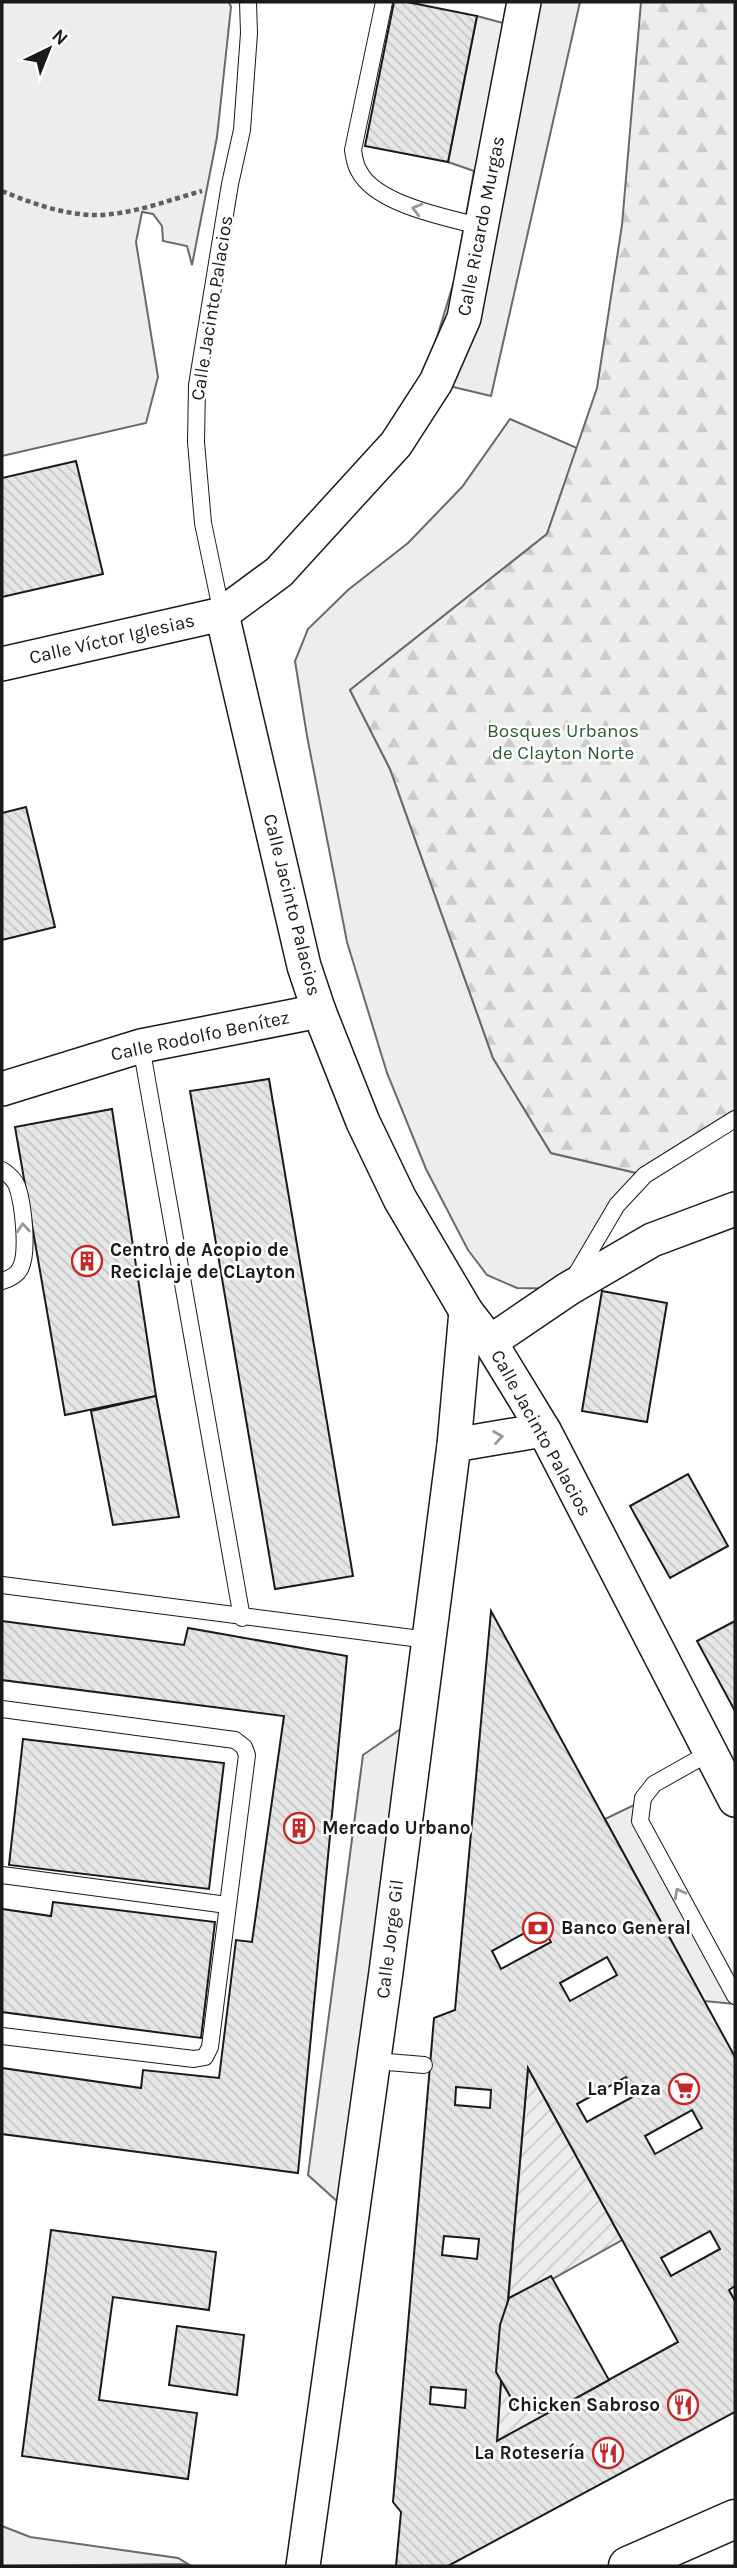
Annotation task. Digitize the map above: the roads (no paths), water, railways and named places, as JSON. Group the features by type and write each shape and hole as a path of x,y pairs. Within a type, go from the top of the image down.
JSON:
{"street":[{"name":"Calle Ricardo Murgas","path":"222,614 279,572 396,444 436,382 464,318 524,2"},
{"name":"Calle Víctor Iglesias","path":"2,664 222,614"},
{"name":"Calle Jacinto Palacios","path":"222,614 304,966 363,1122 400,1199 466,1311 490,1342 543,1430 735,1800"},
{"name":"Calle Rodolfo Benítez","path":"2,1089 141,1046 319,1011"},
{"path":"490,1342 568,1289 652,1240 735,1209"},
{"name":"Calle Jorge Gil","path":"303,2566 374,2061 454,1445 466,1311"},
{"path":"454,1445 543,1430"},
{"path":"628,2566 735,2519"}],"lane":[{"name":"Calle Jacinto Palacios","path":"222,614 203,523 196,442 197,385 230,184 242,130 249,33 248,2"},
{"path":"384,2 353,150 358,170 368,183 404,206 483,227"},
{"path":"141,1046 242,1618"},
{"path":"568,1289 617,1205 645,1175 735,1119"},
{"path":"2,1170 17,1185 25,1246 21,1268 13,1277 2,1281"},
{"path":"2,1585 428,1640"},
{"path":"2,1709 235,1740 244,1747 247,1755 210,2047 205,2057 194,2059 2,2036"},
{"path":"709,1753 654,1784 643,1798 640,1821 735,1996"},
{"path":"2,1875 227,1905"},
{"path":"374,2061 424,2065"}],"place":[{"name":"Centro de Acopio de Reciclaje de CLayton","path":"87,1261"},
{"name":"Mercado Urbano","path":"299,1828"},
{"name":"Banco General","path":"538,1928"},
{"name":"La Plaza","path":"684,2089"},
{"name":"Chicken Sabroso","path":"683,2405"},
{"name":"La Rotesería","path":"608,2453"}],"park label":[{"name":"Bosques Urbanos de Clayton Norte","path":"563,742"}]}
